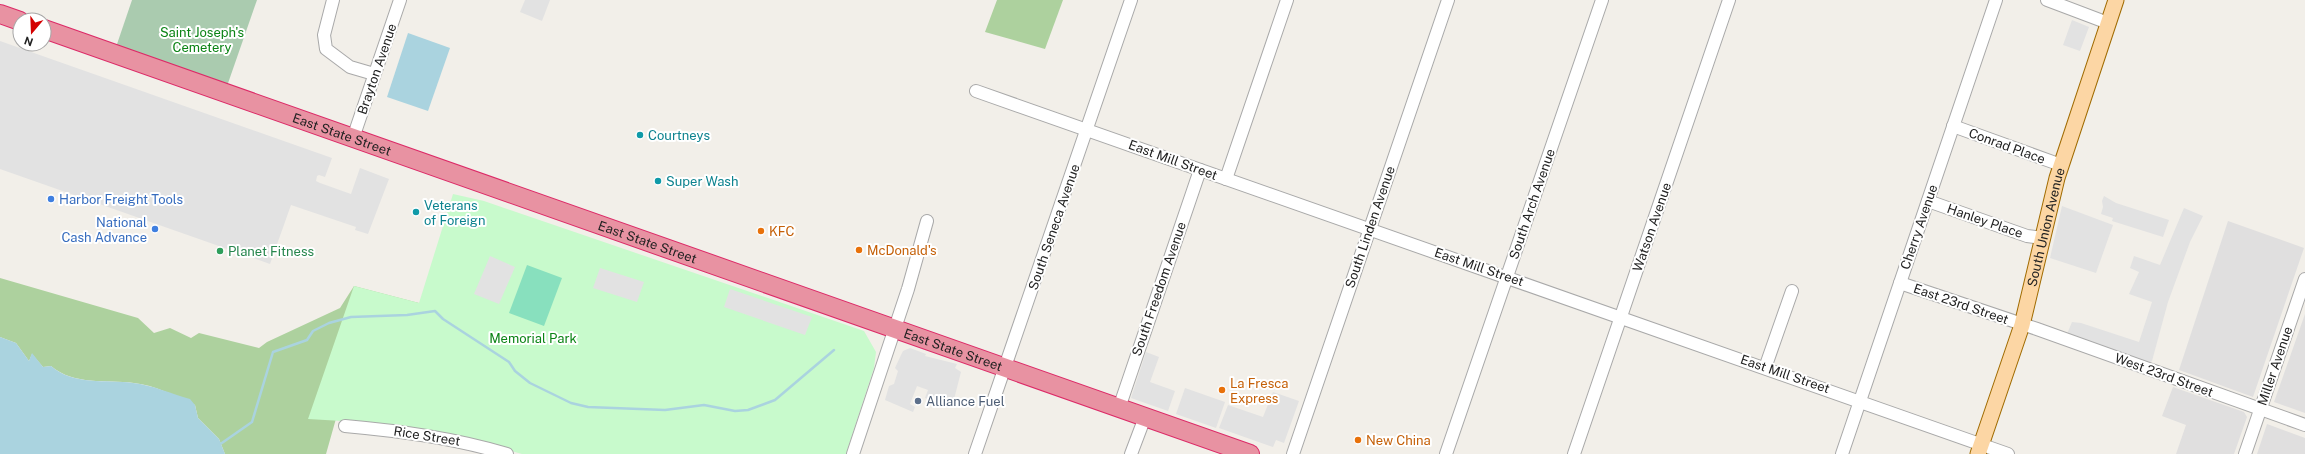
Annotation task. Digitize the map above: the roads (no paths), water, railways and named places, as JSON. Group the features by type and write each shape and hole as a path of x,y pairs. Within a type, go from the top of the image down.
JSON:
{"highway":[{"path":"0,14 12,18"},
{"name":"East State Street","path":"52,33 1250,454"}],"main road":[{"name":"South Union Avenue","path":"1980,449 2022,325 2061,165 2116,0"}],"street":[{"path":"333,0 324,35 326,49 350,66 374,74"},
{"name":"Brayton Avenue","path":"353,138 400,0"},
{"name":"South Seneca Avenue","path":"975,454 1006,368 1131,0"},
{"path":"1226,179 1287,0"},
{"name":"South Linden Avenue","path":"1292,454 1448,0"},
{"name":"South Arch Avenue","path":"1446,454 1602,0"},
{"name":"Watson Avenue","path":"1574,454 1729,0"},
{"name":"Cherry Avenue","path":"1842,454 1996,0"},
{"path":"2047,0 2108,23"},
{"name":"East Mill Street","path":"976,91 1860,401 1980,449 2008,454"},
{"name":"Conrad Place","path":"1953,126 2061,165"},
{"name":"South Freedom Avenue","path":"1119,408 1200,170"},
{"name":"Hanley Place","path":"1928,201 2027,236 2043,238"},
{"path":"853,454 895,329 927,221"},
{"name":"Miller Avenue","path":"2245,454 2305,279"},
{"name":"East 23rd Street","path":"1900,284 2022,325"},
{"path":"1765,368 1792,291"},
{"name":"West 23rd Street","path":"2022,325 2305,425"},
{"path":"1132,454 1145,417"},
{"name":"Rice Street","path":"345,426 423,434 507,454"}],"water":[{"path":"408,33 450,48 428,111 387,97"},
{"path":"0,337 16,343 29,361 32,353 43,367 51,366 70,377 140,384 190,399 195,405 198,418 219,439 225,454 0,454"}],"waterway":[{"path":"219,445 252,422 273,352 307,340 313,331 329,323 351,317 407,315 435,311 443,319 509,362 515,371 530,383 571,403 588,407 665,410 704,405 735,411 748,410 775,400 834,350"}],"place":[{"name":"Courtneys","path":"640,135"},
{"name":"Super Wash","path":"658,181"},
{"name":"Harbor Freight Tools","path":"51,199"},
{"name":"Veterans of Foreign","path":"416,212"},
{"name":"National Cash Advance","path":"155,229"},
{"name":"KFC","path":"761,231"},
{"name":"McDonald's","path":"859,250"},
{"name":"Planet Fitness","path":"220,251"},
{"name":"La Fresca Express","path":"1222,390"},
{"name":"Alliance Fuel","path":"918,401"},
{"name":"New China","path":"1358,440"}],"park label":[{"name":"Saint Joseph's Cemetery","path":"202,40"},
{"name":"Memorial Park","path":"533,338"}]}
